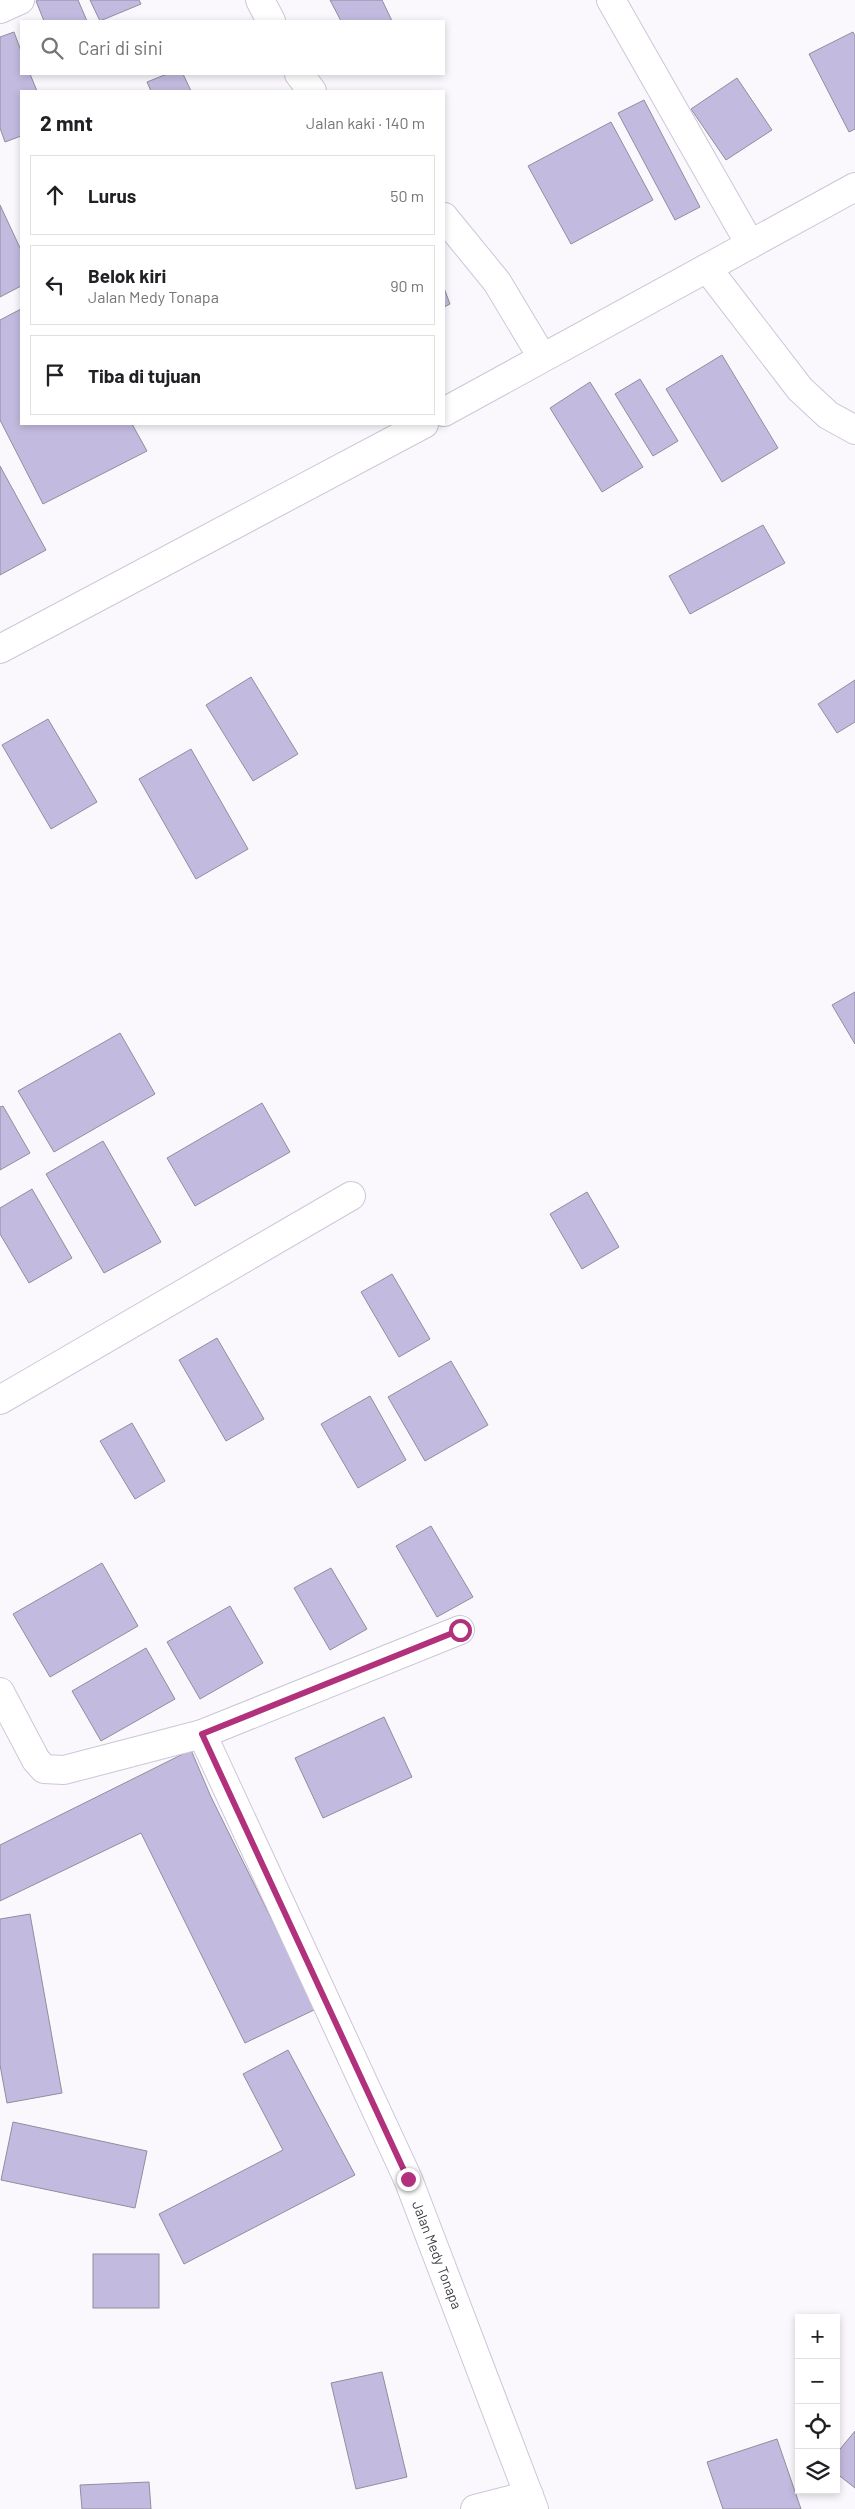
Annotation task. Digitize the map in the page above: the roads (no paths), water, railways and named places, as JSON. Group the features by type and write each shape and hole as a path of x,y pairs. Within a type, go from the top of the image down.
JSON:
{"street":[{"path":"0,9 20,0"},
{"path":"260,0 270,20"},
{"path":"611,0 750,244"},
{"path":"300,75 311,90"},
{"path":"445,411 542,356 855,187"},
{"path":"445,219 497,282 542,356"},
{"path":"707,268 800,389 828,415 855,430"},
{"path":"0,649 422,425"},
{"path":"0,1400 351,1196"},
{"path":"0,1692 36,1760 44,1769 64,1770 202,1734 460,1630"},
{"name":"Jalan Medy Tonapa","path":"202,1734 408,2179 531,2502"},
{"path":"475,2509 531,2502"}]}
